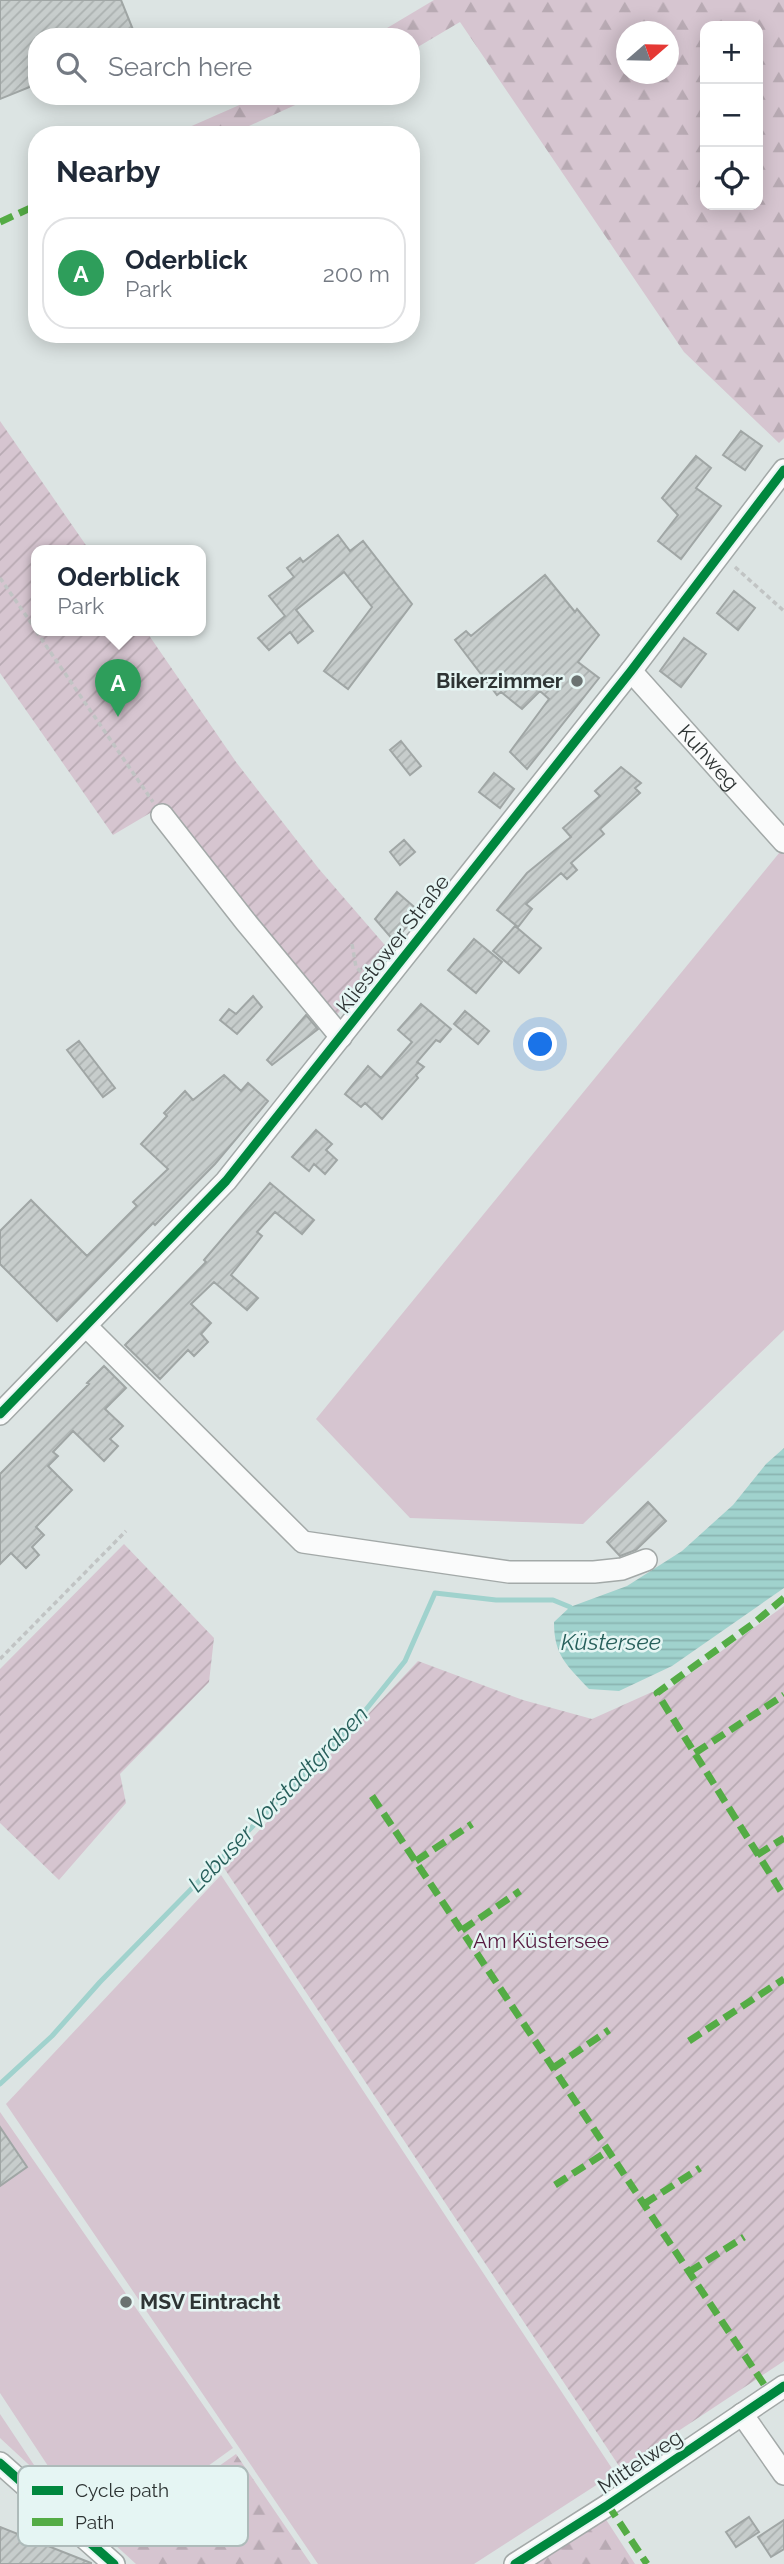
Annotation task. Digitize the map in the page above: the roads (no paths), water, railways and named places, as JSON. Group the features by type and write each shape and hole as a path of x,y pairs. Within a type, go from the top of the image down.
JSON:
{"street":[{"name":"Kliestower Straße","path":"0,1414 226,1181 631,671 784,470"},
{"name":"Kuhweg","path":"631,671 784,842"},
{"path":"162,815 341,1037"},
{"path":"86,1326 303,1542 509,1572 594,1572 622,1569 646,1560"},
{"name":"Mittelweg","path":"515,2564 608,2505 784,2386"},
{"path":"742,2414 784,2474"},
{"path":"0,2463 18,2479"},
{"path":"94,2546 114,2564"}],"water":[{"name":"Küstersee","path":"784,1448 784,1588 672,1666 619,1691 589,1689 559,1652 554,1622 570,1607 627,1586 682,1551 733,1505 766,1464"}],"waterway":[{"name":"Lebuser Vorstadtgraben","path":"0,2084 52,2036 100,1982 360,1717 405,1661 435,1593 496,1600 553,1600 570,1607"}],"place":[{"name":"Bikerzimmer","path":"577,681"},
{"name":"Oderblick","path":"118,717"},
{"name":"MSV Eintracht","path":"126,2302"}],"park label":[{"name":"Am Küstersee","path":"541,1941"}]}
